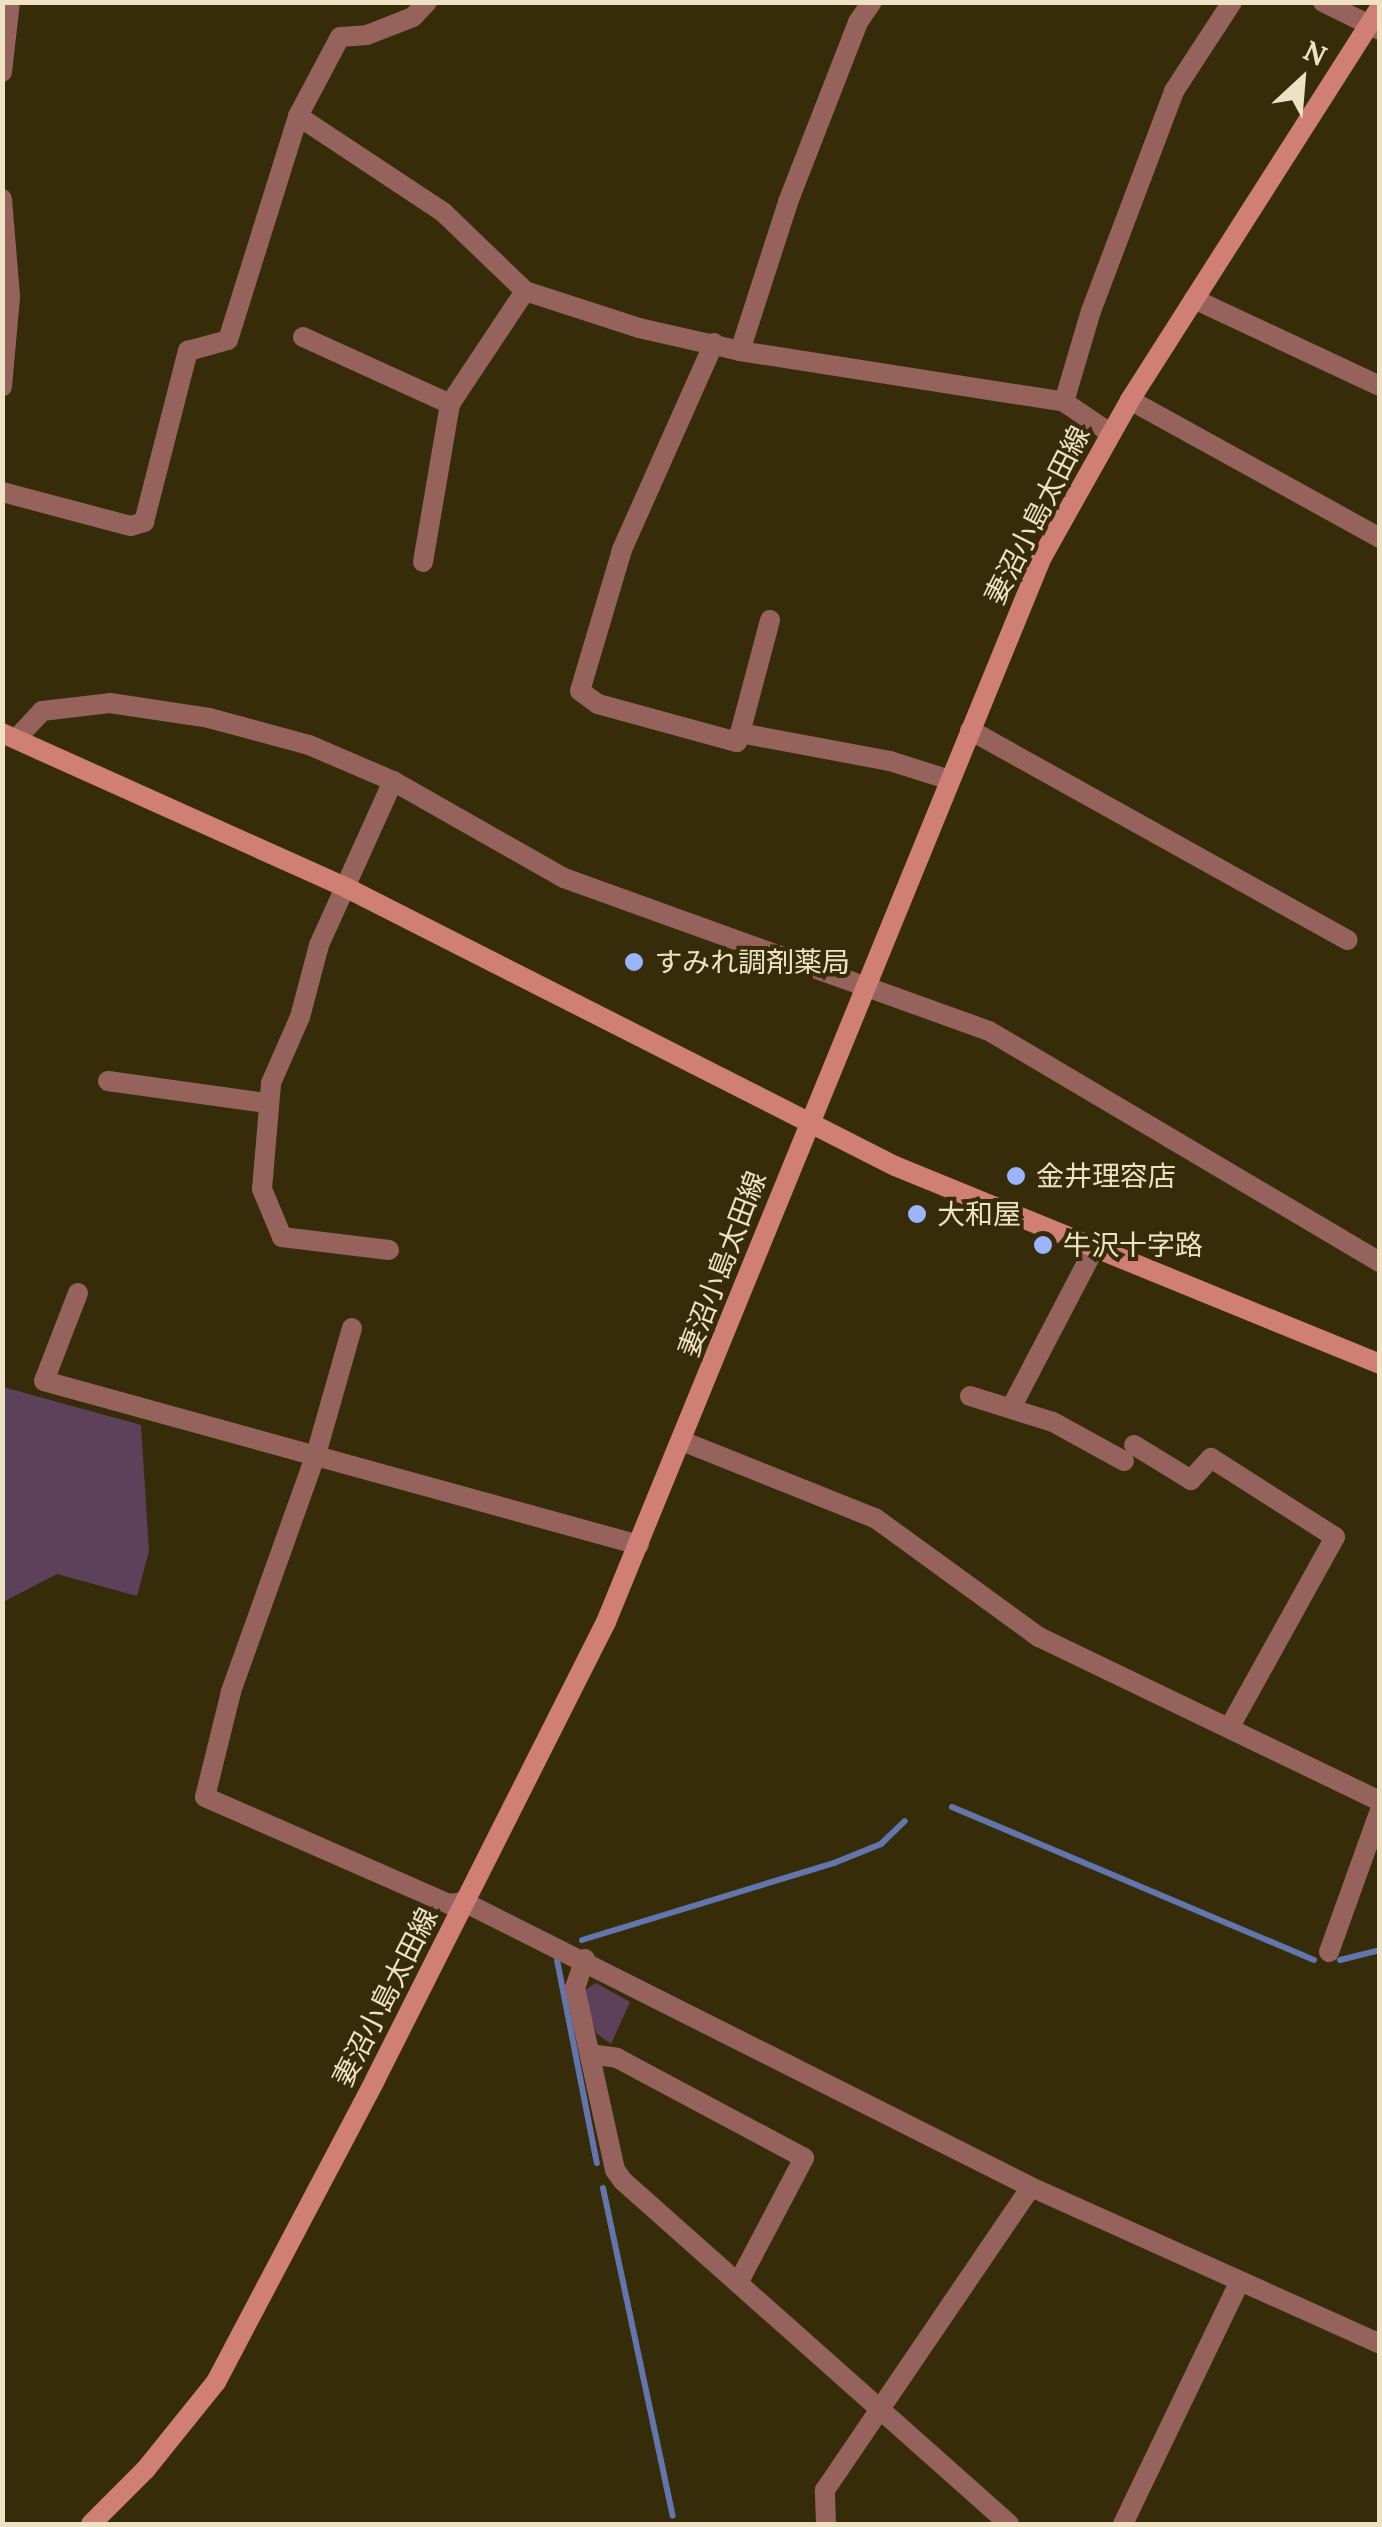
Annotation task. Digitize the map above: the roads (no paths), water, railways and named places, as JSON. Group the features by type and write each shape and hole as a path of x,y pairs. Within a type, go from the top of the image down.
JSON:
{"main road":[{"name":"妻沼小島太田線","path":"90,2524 146,2469 216,2382 464,1902 639,1545 861,988 1042,557 1110,432 1376,21"},
{"path":"10,736 348,888 806,1123 1094,1249 1380,1364"}],"street":[{"path":"2,72 10,2"},
{"path":"2,492 131,526 144,522 188,351 228,340 298,116 340,37 366,36 413,16 427,2"},
{"path":"740,351 788,202 858,22 872,2"},
{"path":"1064,402 1174,91 1232,2"},
{"path":"1323,2 1376,21"},
{"path":"298,116 443,212 525,290 639,328 740,351 1064,402 1110,432"},
{"path":"2,199 10,297 2,386"},
{"path":"423,562 450,404 525,290"},
{"path":"1194,299 1380,386"},
{"path":"303,336 450,404"},
{"path":"714,343 622,550 580,691 598,704 737,742 770,620"},
{"path":"1130,400 1380,538"},
{"path":"10,736 42,710 85,703 138,706 273,733 394,782 564,878 861,988 952,1016 1030,1052 1380,1262"},
{"path":"970,730 1348,940"},
{"path":"740,733 890,760 950,780"},
{"path":"389,1250 282,1237 262,1189 266,1103 300,1017 312,962 394,782"},
{"path":"108,1082 266,1103"},
{"path":"1012,1406 1094,1249"},
{"path":"78,1293 44,1382 639,1545"},
{"path":"352,1328 316,1454 231,1692 204,1797 450,1904 464,1902 585,1959 1032,2188 1380,2344"},
{"path":"970,1396 1012,1406 1190,1480 1211,1458 1335,1537 1229,1728"},
{"path":"682,1441 876,1518 1039,1637 1380,1801"},
{"path":"1329,1952 1380,1810"},
{"path":"585,1959 576,1988 615,2170 1009,2524"},
{"path":"590,2054 618,2058 804,2158 738,2283"},
{"path":"826,2524 825,2490 1032,2188"},
{"path":"1123,2524 1239,2283"}],"waterway":[{"path":"952,1807 1314,1960"},
{"path":"582,1940 834,1863 881,1844 905,1821"},
{"path":"1340,1960 1380,1950"},
{"path":"557,1960 597,2163"},
{"path":"603,2188 673,2516"}],"place":[{"name":"すみれ調剤薬局","path":"634,962"},
{"name":"金井理容店","path":"1016,1176"},
{"name":"大和屋","path":"917,1214"},
{"name":"牛沢十字路","path":"1043,1245"}]}
